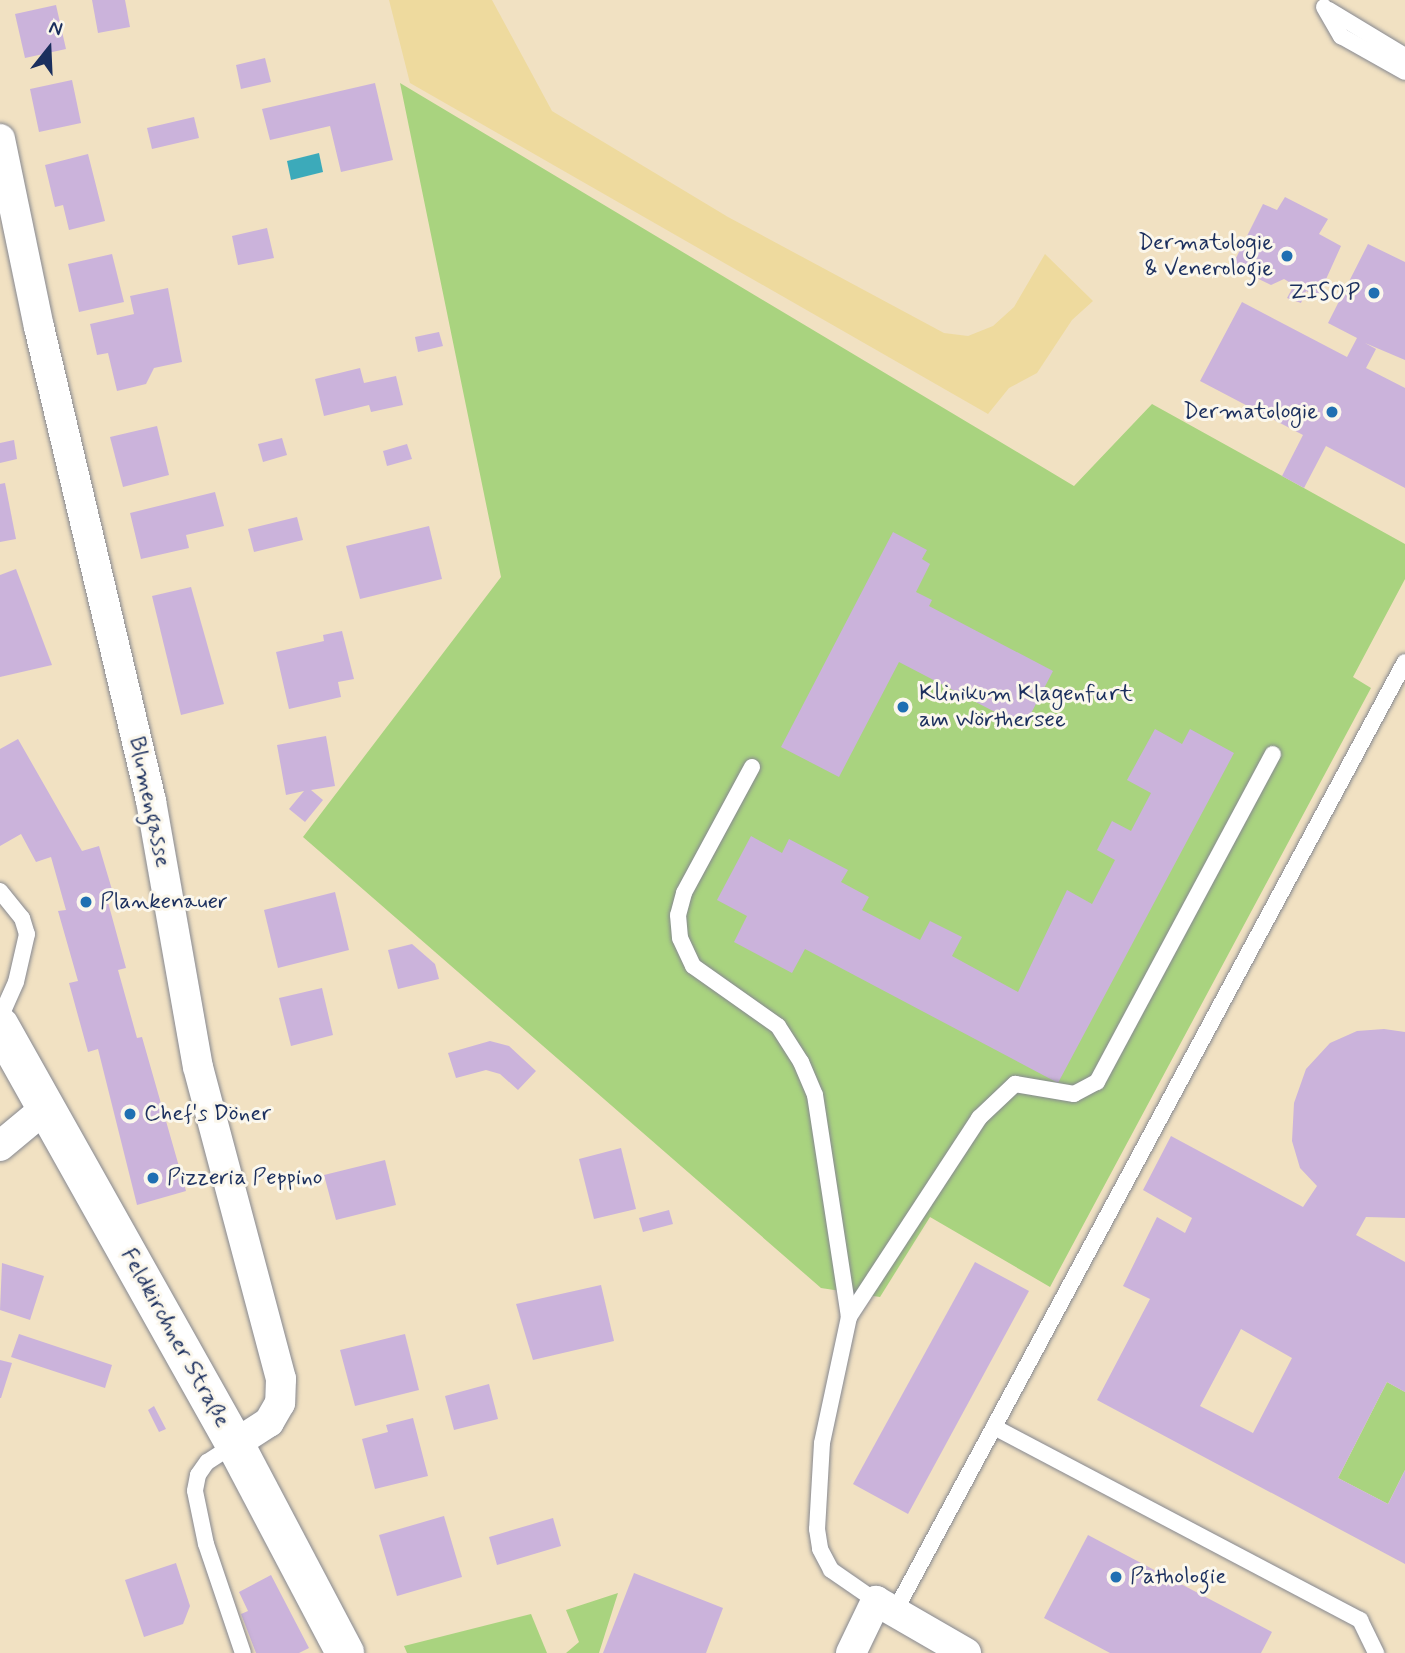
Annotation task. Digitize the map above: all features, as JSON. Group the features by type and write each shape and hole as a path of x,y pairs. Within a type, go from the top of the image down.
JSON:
{"main road":[{"name":"Feldkirchner Straße","path":"0,1026 235,1444 345,1653"}],"street":[{"name":"Blumengasse","path":"0,139 39,327 150,801 198,1067 281,1379 280,1403 269,1422 235,1444"},
{"path":"0,1146 47,1107"},
{"path":"851,1653 885,1606 966,1653"}],"lane":[{"path":"1323,3 1366,35 1405,56"},
{"path":"1323,3 1341,36 1405,72"},
{"path":"1366,35 1405,44"},
{"path":"752,767 684,893 678,915 680,939 693,966 778,1026 801,1062 815,1095 849,1317 822,1443 817,1529 831,1570 885,1606 994,1427 1405,662"},
{"path":"849,1317 979,1118 1015,1084 1074,1094 1097,1082 1273,754"},
{"path":"0,891 22,918 27,934 19,972 0,1018"},
{"path":"994,1427 1360,1620 1376,1653"},
{"path":"235,1444 207,1462 198,1475 195,1491 206,1544 243,1653"}],"green space":[{"path":"400,83 1074,486 1152,404 1405,544 1405,579 1353,677 1371,688 1050,1287 930,1217 880,1297 821,1288 303,837 501,577"},
{"path":"1387,1382 1405,1392 1405,1470 1388,1504 1338,1478"},
{"path":"618,1593 599,1653 566,1653 579,1642 566,1610"},
{"path":"531,1614 547,1653 407,1653 404,1646"}],"sand":[{"path":"389,0 492,0 552,111 728,217 944,333 968,336 993,326 1014,307 1045,254 1093,301 1072,320 1037,373 1009,388 988,414 410,83"}],"water":[{"path":"319,153 323,172 291,180 287,161"}],"building":[{"path":"92,0 125,0 130,27 98,33"},
{"path":"56,5 66,49 25,58 15,14"},
{"path":"265,58 271,82 241,89 236,65"},
{"path":"72,80 81,123 39,132 30,89"},
{"path":"375,83 393,160 341,172 330,126 270,140 262,109"},
{"path":"194,117 199,138 152,149 147,128"},
{"path":"88,154 105,221 69,230 63,205 55,207 45,165"},
{"name":"Dermatologie & Venerologie","path":"1285,197 1328,219 1319,234 1341,246 1318,297 1306,291 1301,303 1287,298 1294,285 1284,279 1271,285 1232,266 1263,204 1277,210"},
{"path":"267,228 274,258 238,265 232,236"},
{"name":"Dermatologie","path":"1368,244 1405,262 1405,360 1365,343 1376,349 1366,368 1405,388 1405,488 1326,446 1304,488 1282,476 1303,435 1200,381 1242,302 1347,357 1357,338 1328,323"},
{"path":"112,254 124,302 79,312 68,264"},
{"path":"168,288 182,362 154,368 146,384 117,391 108,353 97,355 90,324 134,314 130,296"},
{"path":"439,332 443,346 418,352 415,337"},
{"path":"360,368 364,383 396,376 403,405 371,412 369,405 324,416 315,379"},
{"path":"157,426 169,475 123,487 110,437"},
{"path":"282,438 287,455 263,462 258,444"},
{"path":"14,440 17,459 0,463 0,443"},
{"path":"407,444 412,459 387,466 383,451"},
{"path":"5,483 16,539 0,542 0,484"},
{"path":"215,492 224,526 186,535 189,548 141,559 130,513"},
{"path":"297,517 303,540 254,552 248,529"},
{"path":"429,526 442,579 360,599 346,546"},
{"path":"893,532 927,550 922,559 930,564 916,592 932,600 929,606 1053,671 1024,727 899,662 839,777 781,747"},
{"path":"16,569 52,665 0,677 0,575"},
{"path":"191,587 224,704 181,715 152,596"},
{"path":"342,631 354,679 338,682 341,697 289,709 276,652 324,641 323,635"},
{"path":"1155,729 1182,744 1190,729 1234,753 1058,1083 805,949 792,973 734,942 747,916 717,900 751,836 782,853 789,839 848,870 841,882 869,897 862,910 920,940 930,921 962,937 952,956 1018,992 1067,890 1092,904 1115,860 1097,850 1112,821 1131,831 1151,793 1127,780"},
{"path":"326,736 335,786 311,790 323,800 305,822 289,809 304,791 286,795 277,745"},
{"name":"Plankenauer","path":"18,739 82,851 99,846 113,893 106,895 126,968 118,970 137,1038 142,1037 186,1191 137,1205 98,1049 88,1052 69,983 78,981 58,911 66,910 51,857 36,862 21,834 0,846 0,749"},
{"path":"335,892 349,950 278,968 264,910"},
{"path":"412,944 435,964 439,979 398,989 388,950"},
{"path":"322,988 333,1035 291,1046 279,998"},
{"path":"1384,1029 1405,1032 1405,1218 1366,1217 1356,1235 1405,1262 1405,1392 1387,1382 1338,1478 1388,1504 1405,1470 1405,1564 1097,1400 1150,1299 1123,1286 1157,1217 1185,1233 1192,1218 1143,1190 1171,1136 1303,1207 1317,1186 1300,1168 1292,1141 1294,1103 1306,1069 1330,1043 1357,1031","holes":["1241,1329 1292,1358 1253,1433 1200,1406"]},
{"path":"490,1041 509,1046 536,1071 518,1090 500,1074 486,1070 456,1078 448,1053"},
{"path":"621,1148 636,1209 594,1219 579,1159"},
{"path":"385,1160 396,1205 336,1220 324,1175"},
{"path":"669,1210 673,1224 643,1232 639,1218"},
{"path":"975,1262 1029,1291 908,1514 853,1484"},
{"path":"2,1263 44,1276 30,1320 0,1310"},
{"path":"601,1285 614,1341 533,1360 516,1304"},
{"path":"19,1334 112,1365 105,1388 11,1357"},
{"path":"405,1334 419,1390 355,1406 340,1350"},
{"path":"0,1360 12,1363 1,1398 0,1398"},
{"path":"489,1384 498,1419 454,1430 445,1396"},
{"path":"154,1406 166,1429 159,1432 148,1410"},
{"path":"413,1418 428,1476 375,1489 362,1439 388,1432 386,1425"},
{"path":"444,1516 462,1577 397,1596 379,1535"},
{"path":"553,1518 561,1546 497,1565 489,1537"},
{"name":"Pathologie","path":"1088,1535 1272,1632 1261,1653 1110,1653 1044,1618"},
{"path":"176,1563 190,1606 183,1624 144,1637 125,1580"},
{"path":"634,1573 723,1608 706,1653 603,1653"},
{"path":"271,1575 309,1648 299,1653 256,1653 241,1614 248,1611 239,1592"}],"place":[{"name":"Dermatologie & Venerologie","path":"1287,256"},
{"name":"ZISOP","path":"1374,293"},
{"name":"Dermatologie","path":"1332,412"},
{"name":"Klinikum Klagenfurt am Wörthersee","path":"903,707"},
{"name":"Plankenauer","path":"86,902"},
{"name":"Chef's Döner","path":"130,1114"},
{"name":"Pizzeria Peppino","path":"153,1178"},
{"name":"Pathologie","path":"1116,1577"}]}
